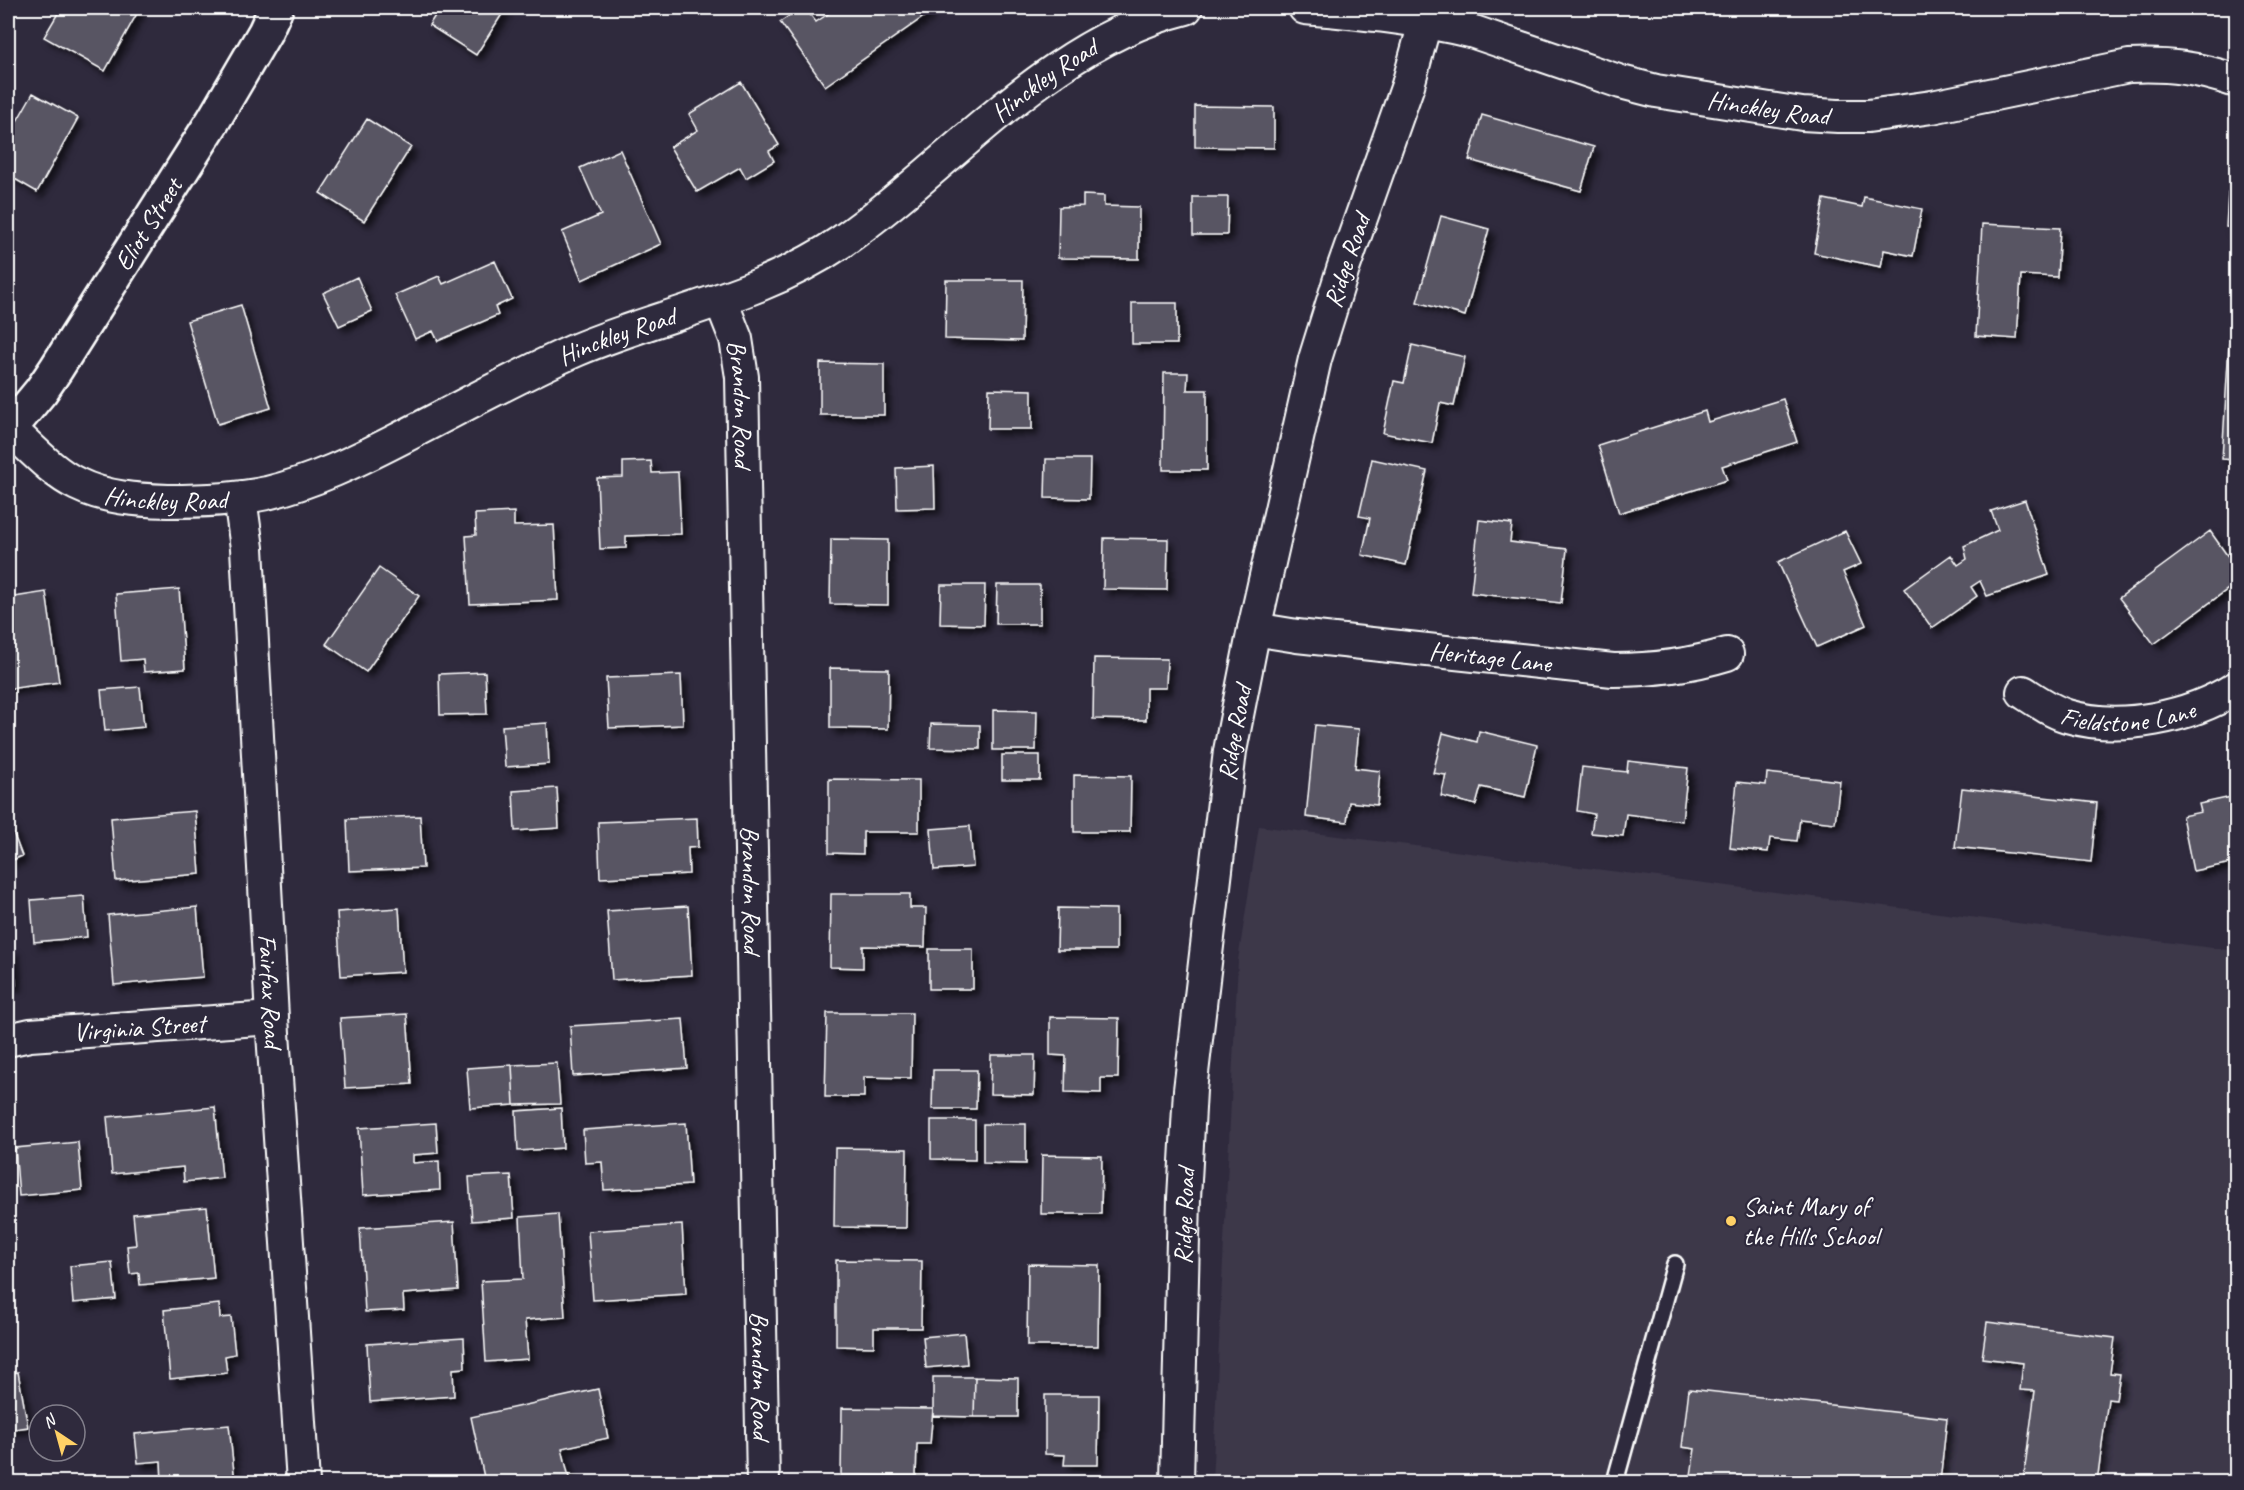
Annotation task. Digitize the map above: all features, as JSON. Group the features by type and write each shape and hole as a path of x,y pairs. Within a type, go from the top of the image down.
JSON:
{"street":[{"name":"Eliot Street","path":"9,430 41,391 194,151 265,32 276,8"},
{"name":"Hinckley Road","path":"9,430 62,475 99,493 121,498 156,501 217,501 269,492 332,472 561,357 648,323 721,301 799,267 839,243 991,118 1079,55 1129,26 1159,14 1186,8"},
{"name":"Hinckley Road","path":"1305,8 1428,14 1621,82 1656,91 1802,114 1838,116 1900,112 2129,66 2158,64 2185,66 2236,81"},
{"name":"Ridge Road","path":"1177,1482 1184,1198 1190,1090 1230,751 1254,629 1315,358 1343,269 1407,85 1428,14"},
{"name":"Brandon Road","path":"721,301 736,339 742,377 763,1482"},
{"name":"Fairfax Road","path":"240,498 247,548 272,1018 303,1482"},
{"name":"Heritage Lane","path":"1254,629 1613,670 1677,667 1727,654"},
{"name":"Fieldstone Lane","path":"2023,692 2067,716 2121,723 2149,721 2175,714 2236,688"},
{"name":"Virginia Street","path":"8,1040 30,1035 272,1018"}],"lane":[{"path":"1615,1482 1675,1264"}],"shaded area":[{"name":"Saint Mary of the Hills School","path":"1259,826 2236,951 2236,1482 1212,1482 1238,960"}],"building":[{"path":"61,8 93,10 94,8 140,8 105,71 44,37"},
{"path":"440,8 506,8 476,55 429,25"},
{"path":"801,8 805,8 816,22 837,8 925,8 929,13 825,86 780,22"},
{"path":"741,82 779,145 769,151 774,161 746,178 740,167 697,192 670,147 698,130 689,114"},
{"path":"33,93 78,118 37,192 8,175 8,137"},
{"path":"1195,106 1274,107 1274,148 1195,147"},
{"path":"1482,115 1594,147 1581,191 1469,160"},
{"path":"367,119 411,147 364,221 320,193"},
{"path":"620,150 661,244 582,280 562,232 601,215 580,168"},
{"path":"2228,192 2236,193 2236,228 2226,227"},
{"path":"1083,195 1104,196 1104,206 1139,207 1139,259 1058,258 1059,207 1083,206"},
{"path":"1193,197 1228,197 1227,235 1193,235"},
{"path":"1864,197 1922,209 1913,256 1884,250 1881,267 1814,253 1824,199 1862,207"},
{"path":"1441,216 1489,229 1465,316 1417,302"},
{"path":"1982,224 2060,228 2057,277 2021,275 2017,339 1976,336"},
{"path":"495,261 512,299 495,307 498,315 438,341 433,331 415,339 395,295 439,276 443,284"},
{"path":"357,277 372,311 339,326 323,293"},
{"path":"946,280 1023,280 1022,341 945,339"},
{"path":"1132,303 1177,303 1177,344 1132,344"},
{"path":"241,305 271,408 218,424 187,321"},
{"path":"2229,344 2236,345 2236,460 2222,459"},
{"path":"1412,345 1465,357 1454,406 1440,403 1432,443 1383,433 1394,381 1404,383"},
{"path":"820,363 884,364 884,415 820,415"},
{"path":"1164,373 1188,373 1187,390 1207,390 1207,470 1163,470"},
{"path":"989,389 1032,390 1032,429 988,429"},
{"path":"1783,399 1797,442 1722,466 1727,480 1619,513 1598,445 1705,411 1708,422"},
{"path":"1046,459 1090,459 1089,499 1045,498"},
{"path":"1372,459 1427,471 1406,565 1362,555 1370,518 1359,516"},
{"path":"651,461 652,473 678,472 681,534 626,536 626,548 600,549 597,478 623,477 623,462"},
{"path":"934,466 935,508 897,509 896,468"},
{"path":"2025,500 2049,575 1987,596 1980,581 1971,587 1977,596 1932,628 1904,589 1951,555 1958,565 1967,559 1964,546 1998,530 1991,511"},
{"path":"514,512 514,526 554,525 558,600 470,604 466,536 476,535 475,514"},
{"path":"1479,520 1512,524 1510,542 1567,549 1561,603 1471,593"},
{"path":"1845,531 1861,564 1843,572 1866,625 1817,647 1778,562"},
{"path":"2210,531 2236,568 2236,583 2154,644 2119,598"},
{"path":"1104,538 1168,539 1167,590 1103,589"},
{"path":"831,539 888,540 888,605 830,604"},
{"path":"379,568 419,596 366,672 326,644"},
{"path":"941,585 985,585 984,625 940,624"},
{"path":"997,585 1040,585 1040,624 996,624"},
{"path":"179,589 185,669 144,672 143,659 121,661 116,594"},
{"path":"46,592 59,682 8,689 8,598"},
{"path":"1094,658 1167,659 1166,688 1146,688 1146,720 1093,719"},
{"path":"830,668 889,669 888,729 830,728"},
{"path":"485,672 487,714 440,715 439,674"},
{"path":"681,675 683,725 609,728 606,678"},
{"path":"140,687 144,727 105,731 101,690"},
{"path":"993,710 1037,711 1036,750 993,750"},
{"path":"547,723 549,764 505,767 502,726"},
{"path":"931,724 980,725 980,749 930,748"},
{"path":"1315,725 1359,729 1355,768 1380,771 1377,805 1349,802 1347,822 1306,817"},
{"path":"1479,731 1537,745 1525,797 1481,787 1476,805 1441,796 1446,775 1433,773 1443,733 1477,742"},
{"path":"1002,755 1040,755 1040,780 1002,780"},
{"path":"1628,761 1688,768 1682,821 1626,814 1623,836 1591,833 1594,814 1577,811 1582,767 1627,772"},
{"path":"1767,773 1840,781 1835,823 1800,819 1797,841 1770,838 1768,852 1730,848 1737,782 1766,785"},
{"path":"1074,775 1131,776 1130,832 1074,832"},
{"path":"829,779 919,780 919,832 863,832 863,854 829,853"},
{"path":"557,788 559,828 515,831 513,791"},
{"path":"1962,788 2097,803 2091,862 1955,847"},
{"path":"2236,796 2236,862 2193,871 2182,816 2201,812 2199,804"},
{"path":"195,811 200,874 116,881 111,818"},
{"path":"420,816 423,868 349,871 347,819"},
{"path":"697,818 698,847 688,848 689,874 600,878 598,822"},
{"path":"8,819 22,856 8,862"},
{"path":"970,826 973,867 934,870 931,829"},
{"path":"831,894 910,894 910,908 926,908 925,947 863,946 863,968 830,967"},
{"path":"84,896 87,937 34,942 31,900"},
{"path":"688,906 692,975 612,980 607,911"},
{"path":"197,907 203,977 114,985 108,915"},
{"path":"399,908 403,972 341,976 337,912"},
{"path":"1058,908 1116,909 1116,950 1057,950"},
{"path":"929,949 973,949 973,989 929,989"},
{"path":"8,950 13,950 16,985 8,986"},
{"path":"827,1013 912,1013 911,1078 864,1077 864,1097 825,1097"},
{"path":"407,1014 412,1084 345,1088 340,1018"},
{"path":"1050,1017 1119,1018 1118,1078 1101,1078 1101,1093 1065,1092 1066,1056 1050,1055"},
{"path":"683,1019 687,1068 573,1076 570,1026"},
{"path":"991,1055 1035,1055 1034,1095 990,1094"},
{"path":"557,1063 560,1104 514,1105 512,1065"},
{"path":"512,1065 514,1105 470,1108 467,1068"},
{"path":"933,1070 977,1070 976,1109 932,1109"},
{"path":"215,1107 222,1178 184,1182 183,1167 112,1174 107,1117"},
{"path":"561,1108 563,1148 518,1151 516,1111"},
{"path":"931,1120 975,1120 975,1160 931,1159"},
{"path":"436,1123 438,1153 413,1155 413,1163 439,1161 440,1190 363,1195 359,1128"},
{"path":"686,1123 690,1185 604,1190 602,1162 585,1163 583,1130"},
{"path":"983,1124 1026,1124 1026,1164 983,1163"},
{"path":"78,1142 82,1190 19,1196 15,1148"},
{"path":"835,1148 907,1149 906,1228 834,1227"},
{"path":"1042,1155 1102,1156 1101,1214 1041,1214"},
{"path":"511,1175 514,1218 472,1221 469,1177"},
{"path":"207,1207 214,1278 140,1285 139,1273 130,1274 127,1246 136,1245 133,1214"},
{"path":"558,1214 565,1317 525,1320 528,1359 486,1362 481,1281 523,1279 520,1217"},
{"path":"454,1222 458,1290 403,1294 404,1310 365,1312 360,1228"},
{"path":"682,1225 686,1294 593,1300 588,1231"},
{"path":"836,1260 922,1261 921,1328 874,1328 874,1347 836,1346"},
{"path":"112,1262 116,1299 73,1303 70,1266"},
{"path":"1028,1264 1099,1265 1098,1346 1027,1346"},
{"path":"219,1304 220,1318 231,1317 235,1354 225,1356 227,1373 170,1379 164,1310"},
{"path":"1987,1322 2115,1338 2110,1373 2120,1374 2116,1400 2108,1399 2097,1482 2023,1482 2035,1391 2020,1390 2023,1363 1982,1358"},
{"path":"964,1333 967,1364 926,1368 923,1337"},
{"path":"464,1338 465,1368 453,1369 454,1396 370,1402 367,1344"},
{"path":"18,1372 27,1427 8,1430 8,1374"},
{"path":"933,1377 975,1377 974,1417 933,1416"},
{"path":"975,1377 1018,1378 1018,1417 974,1417"},
{"path":"598,1389 608,1438 562,1448 570,1482 485,1482 471,1417"},
{"path":"1689,1389 1947,1418 1940,1482 1690,1482 1695,1449 1682,1447"},
{"path":"1045,1395 1099,1395 1098,1465 1064,1465 1065,1455 1045,1454"},
{"path":"842,1408 933,1409 930,1444 917,1444 916,1476 841,1475"},
{"path":"229,1425 235,1482 162,1482 161,1461 138,1463 135,1434"}],"place":[{"name":"Saint Mary of the Hills School","path":"1731,1221"}]}
